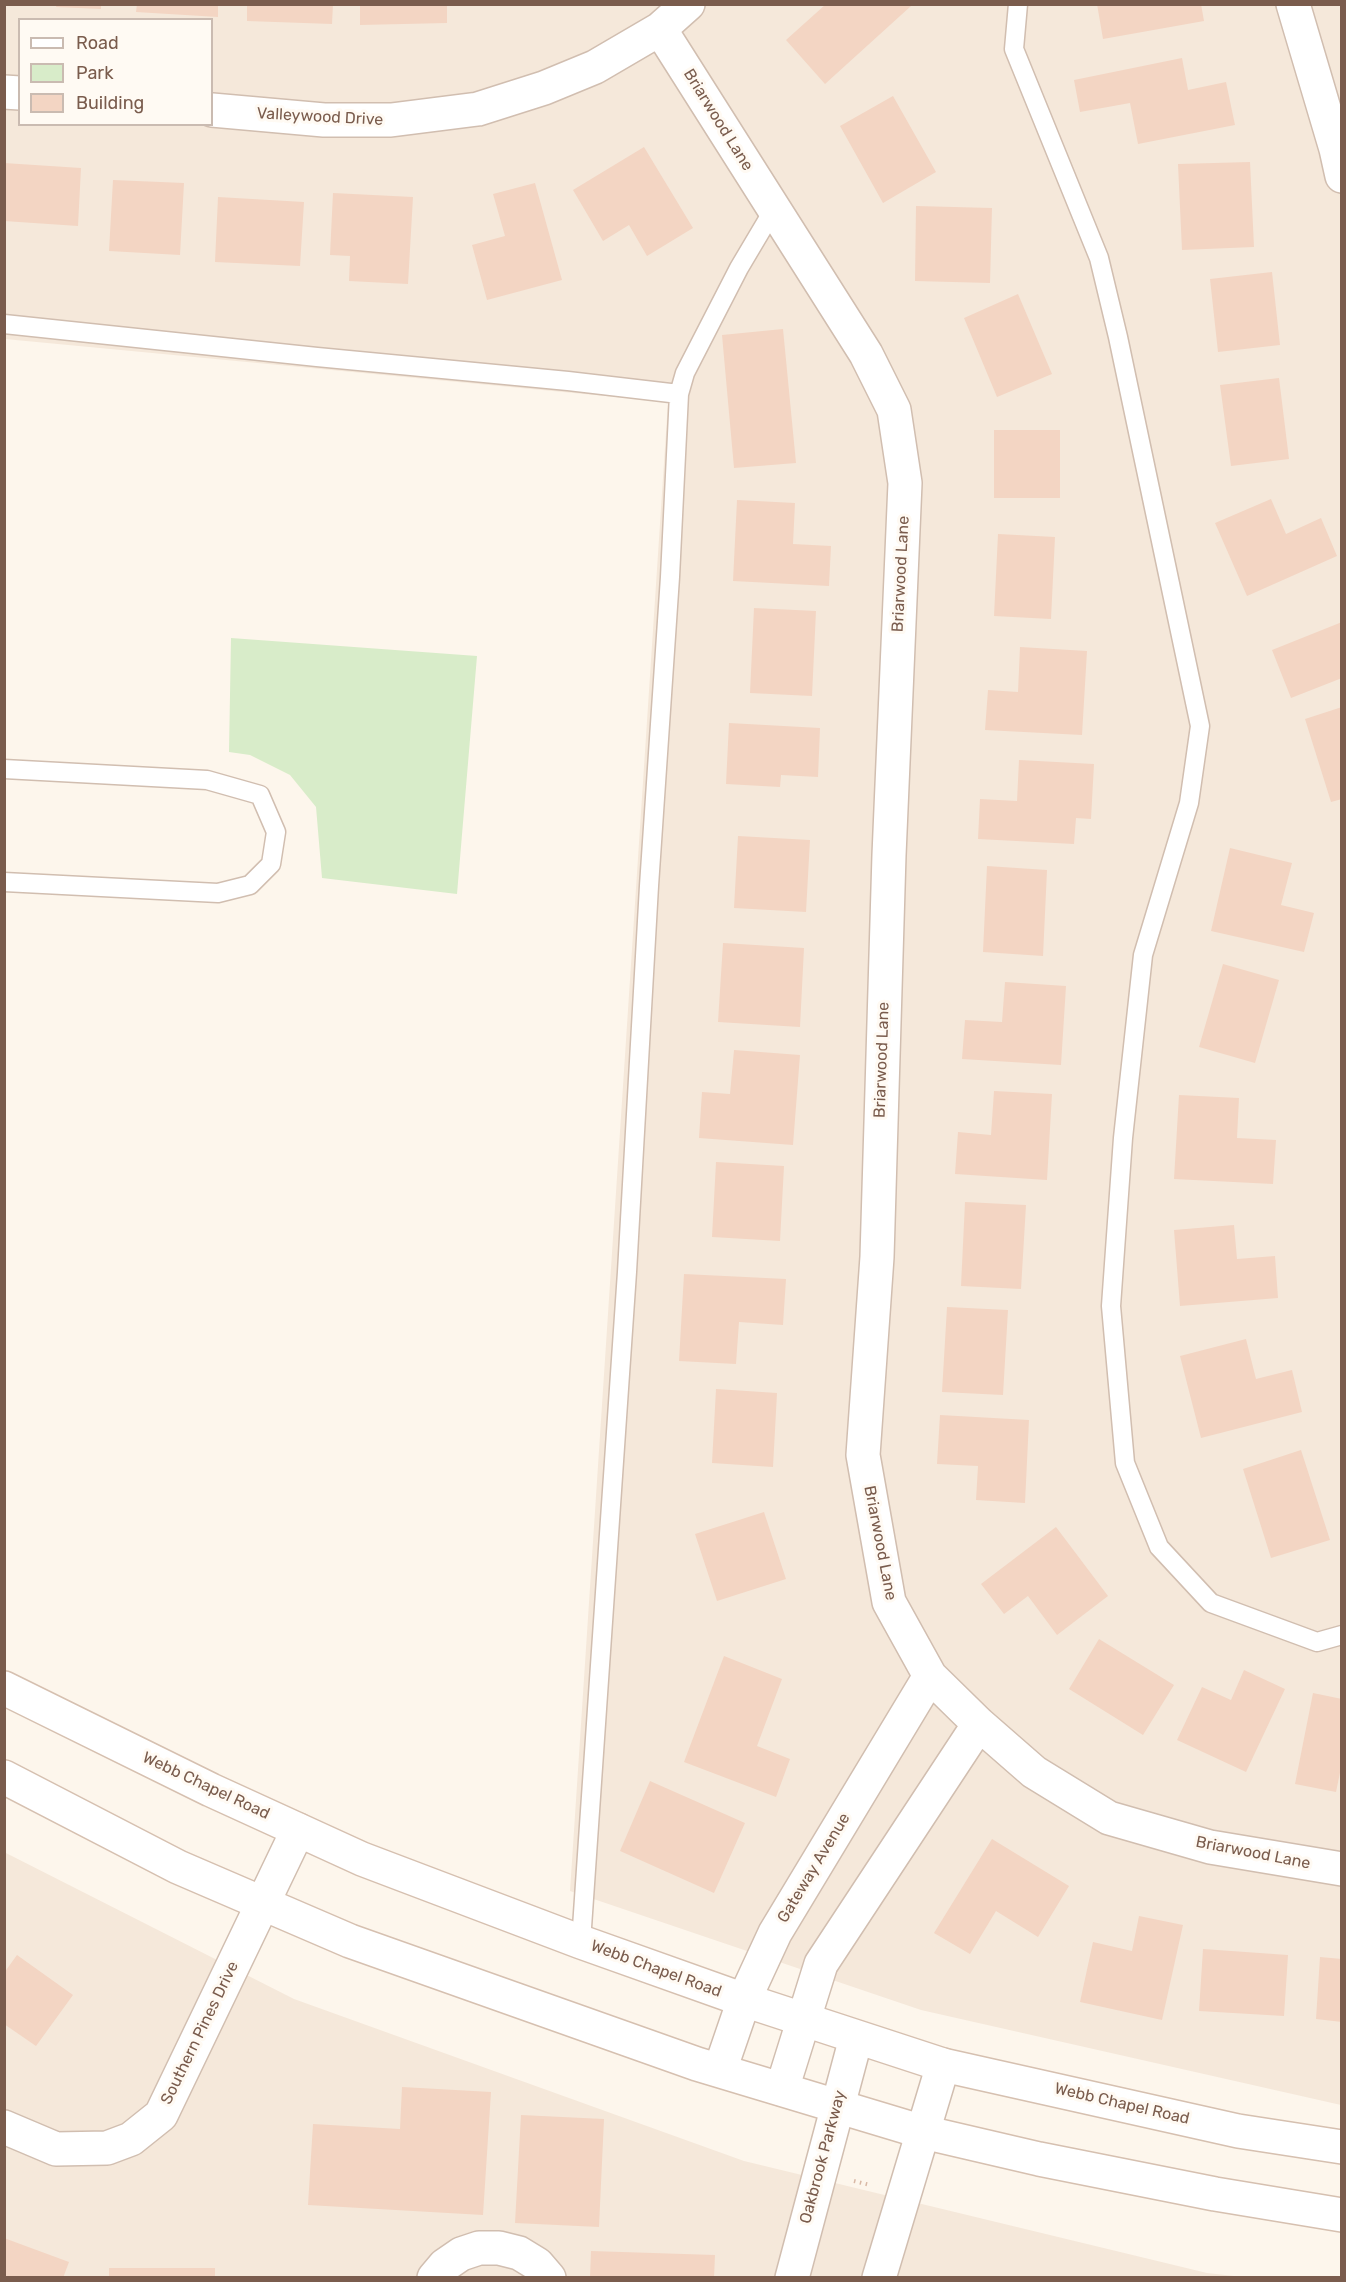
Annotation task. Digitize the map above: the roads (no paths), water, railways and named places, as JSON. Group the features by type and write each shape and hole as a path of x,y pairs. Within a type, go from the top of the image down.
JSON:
{"street":[{"name":"Valleywood Drive","path":"213,110 324,120 391,120 478,109 544,88 595,68 660,29 688,4"},
{"path":"1293,4 1336,149 1341,176"},
{"name":"Briarwood Lane","path":"660,29 866,354 894,410 905,483 888,866 877,1257 863,1455 889,1602 930,1676 979,1724 1034,1772 1109,1818 1210,1847 1341,1869"},
{"name":"Gateway Avenue","path":"720,2070 744,2000 775,1933 930,1676"},
{"name":"Webb Chapel Road","path":"4,1688 211,1791 362,1859 581,1942 744,2000 943,2065 1238,2131 1341,2147"},
{"path":"782,2089 821,1964 979,1724"},
{"path":"4,1777 178,1867 350,1941 550,2013 720,2070 923,2132 1040,2159 1203,2192 1341,2215"},
{"name":"Southern Pines Drive","path":"4,2127 56,2148 82,2150 107,2148 131,2139 161,2115 298,1830"},
{"name":"Oakbrook Parkway","path":"792,2277 856,2038"},
{"path":"879,2277 943,2065"},
{"path":"434,2277 445,2265 461,2254 479,2248 499,2248 519,2253 537,2264 549,2277"}],"lane":[{"path":"1018,4 1014,49 1098,258 1104,280 1200,726 1189,803 1143,955 1123,1137 1112,1306 1125,1464 1159,1547 1211,1603 1317,1642 1341,1635"},
{"path":"581,1942 627,1272 679,394 685,373 739,268 774,209"},
{"path":"4,324 679,394"},
{"path":"4,769 207,780 260,795 276,832 271,864 250,885 218,893 4,882"}]}
